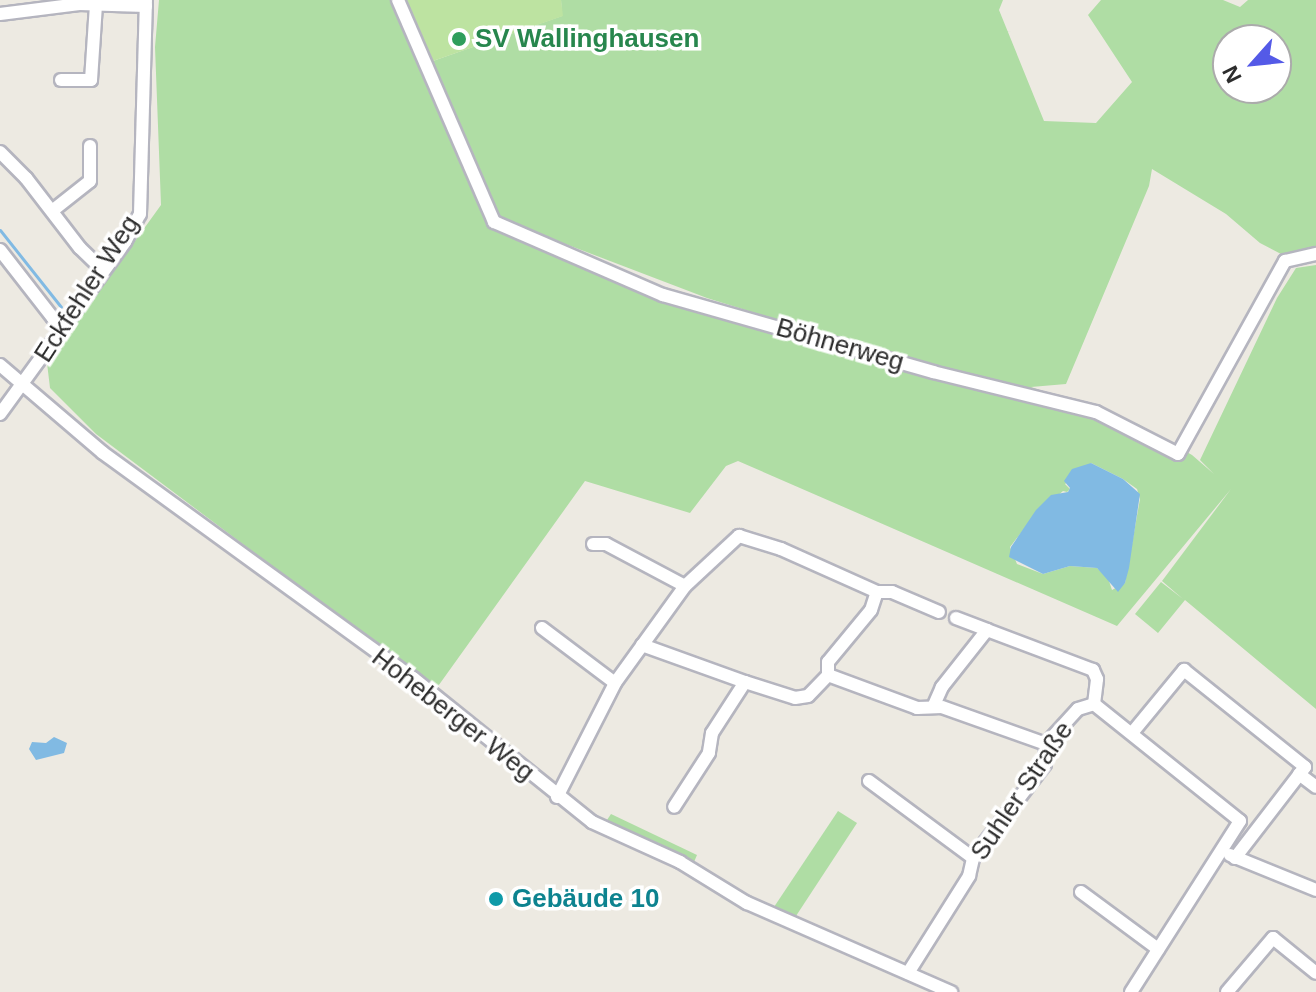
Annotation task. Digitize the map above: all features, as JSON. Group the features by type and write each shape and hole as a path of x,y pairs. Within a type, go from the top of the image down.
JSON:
{"street":[{"name":"Böhnerweg","path":"398,0 494,222 663,295 933,372 1096,412 1178,454 1285,261 1316,254"},
{"path":"3,9 78,2 96,5 146,3"},
{"name":"Eckfehler Weg","path":"0,414 65,326 140,214 146,3"},
{"path":"61,80 91,80 96,5"},
{"path":"52,211 90,181 90,146"},
{"path":"0,152 26,178 80,248 103,270"},
{"path":"0,250 53,318 65,326"},
{"name":"Hoheberger Weg","path":"0,365 103,453 413,678 557,797 592,822 680,862 747,903 951,992"},
{"path":"557,797 615,683 685,586 739,536 781,549 877,592 892,592 939,612"},
{"path":"593,544 606,544 685,586"},
{"path":"642,645 795,698 808,696 828,675 828,662 871,610 877,592"},
{"path":"933,707 942,687 987,630 956,618"},
{"path":"542,628 615,683"},
{"name":"Suhler Straße","path":"908,973 969,876 973,858 1045,764 1046,744 1078,709 1094,704 1097,679 1093,670 987,630"},
{"path":"1132,733 1184,670 1305,767 1235,858"},
{"path":"828,675 917,708 933,707 1046,744"},
{"path":"674,807 709,753 712,733 745,682"},
{"path":"1094,704 1253,831"},
{"path":"1299,774 1316,787"},
{"path":"869,781 973,858"},
{"path":"1131,992 1240,821"},
{"path":"1221,851 1316,890"},
{"path":"1081,892 1158,949"},
{"path":"1227,992 1273,938 1316,973"}],"green space":[{"path":"159,0 392,0 488,223 665,300 801,337 774,319 707,298 500,219 430,62 562,16 561,0 1003,0 999,10 1044,121 1096,123 1132,82 1088,15 1101,0 1223,0 1240,7 1248,0 1316,0 1316,247 1281,254 1260,243 1226,214 1152,169 1149,186 1066,384 1031,387 1138,424 1192,455 1214,474 1200,460 1277,298 1296,268 1316,265 1316,709 1185,600 1158,633 1135,614 1161,582 1183,599 1162,581 1231,489 1117,626 738,461 726,466 690,513 585,481 436,689 96,434 50,388 47,363 161,205 155,47","holes":["1091,463 1137,489 1140,499 1125,583 1112,590 1108,578 1097,568 1070,566 1043,574 1017,564 1010,547 1033,517 1063,491 1067,492 1070,489 1065,484"]},
{"name":"SV Wallinghausen","path":"405,0 561,0 563,16 430,62"},
{"path":"838,811 857,823 794,919 770,913"},
{"path":"611,814 697,855 694,862 605,823"}],"water":[{"path":"1091,463 1123,479 1140,494 1129,568 1125,583 1118,592 1097,568 1070,566 1043,574 1009,557 1011,547 1036,510 1051,495 1068,492 1070,488 1064,481 1072,469"},
{"path":"54,737 67,743 64,753 36,760 29,749 32,742 46,743"}],"waterway":[{"path":"0,230 61,307"}],"place":[{"name":"SV Wallinghausen","path":"459,39"},
{"name":"Gebäude 10","path":"496,899"}]}
